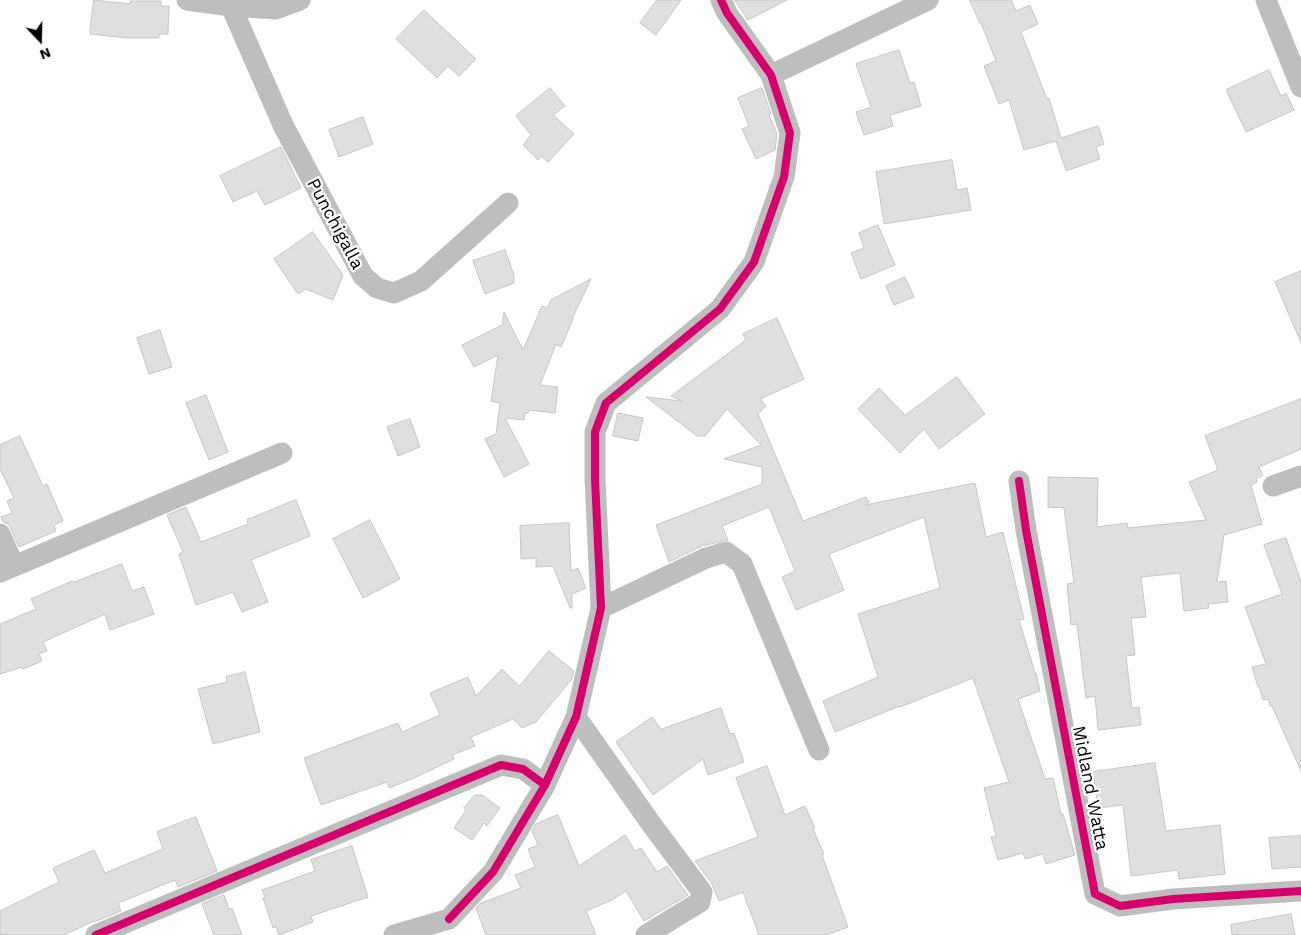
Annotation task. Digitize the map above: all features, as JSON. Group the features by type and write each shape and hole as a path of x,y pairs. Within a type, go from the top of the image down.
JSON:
{"street":[{"path":"186,0 276,9 300,0"},
{"path":"394,935 451,927 493,872 545,785 576,717 601,608 595,479 596,432 606,403 720,309 754,262 784,177 790,133 771,75 727,13 721,0"},
{"path":"771,75 928,0"},
{"path":"1266,0 1301,87"},
{"name":"Punchigalla","path":"231,6 283,125 363,276 377,288 394,293 421,281 508,203"},
{"path":"0,534 7,569 282,453"},
{"path":"1273,486 1301,476"},
{"name":"Midland Watta","path":"1019,480 1026,530 1095,894 1120,906 1173,899 1301,891"},
{"path":"601,608 706,558 726,552 742,564 819,750"},
{"path":"576,717 702,892 700,902 646,935"},
{"path":"96,935 501,765 523,769 545,785"}],"building":[{"path":"94,0 130,4 130,1 161,1 161,6 169,6 168,34 159,34 159,38 128,38 90,34"},
{"path":"657,0 681,0 656,35 640,23"},
{"path":"735,0 787,0 748,20"},
{"path":"970,0 1011,0 1016,11 1030,5 1038,24 1021,32 1047,99 1049,98 1061,138 1098,126 1104,144 1096,147 1100,159 1066,171 1056,141 1024,150 1009,100 999,104 984,66 996,61"},
{"path":"424,10 476,59 459,76 448,66 437,78 396,39"},
{"path":"899,50 910,83 914,82 921,106 890,115 893,126 864,135 856,112 871,107 856,64"},
{"path":"1269,70 1281,96 1286,93 1294,110 1246,132 1226,90"},
{"path":"550,88 565,106 553,115 574,134 548,162 541,156 538,160 523,145 531,135 516,116"},
{"path":"762,88 771,114 769,115 777,134 775,150 756,159 742,129 749,126 738,98"},
{"path":"363,117 373,144 339,157 329,130"},
{"path":"281,147 301,188 265,205 257,191 233,202 220,176"},
{"path":"952,160 957,190 967,188 971,210 884,224 876,172"},
{"path":"878,225 895,265 861,279 851,253 864,248 859,233"},
{"path":"313,232 343,275 333,300 306,289 298,294 274,259"},
{"path":"505,250 514,275 514,283 485,294 473,261"},
{"path":"1301,271 1301,343 1275,282"},
{"path":"905,277 914,297 894,305 886,286"},
{"path":"591,279 561,347 556,344 540,385 558,387 555,413 529,410 528,413 525,413 524,420 505,418 529,464 504,477 485,439 496,434 500,403 491,401 498,355 474,367 462,345 502,325 504,312 523,350 542,306 547,308 551,300"},
{"path":"777,318 804,379 760,399 766,406 758,414 803,521 866,497 869,502 865,505 975,483 986,537 1003,532 1024,619 1019,620 1040,691 1018,699 1045,779 1053,778 1061,814 1063,814 1075,855 1046,864 1043,854 1025,859 1023,853 998,860 991,837 996,836 984,788 1009,782 973,678 835,732 823,701 878,677 858,614 940,588 924,517 829,554 844,590 796,610 782,577 795,571 769,507 722,526 728,540 702,546 669,562 656,525 762,484 762,467 724,459 761,445 727,409 705,436 697,436 646,397 682,401 671,396 746,340 743,334"},
{"path":"160,330 172,367 149,374 137,338"},
{"path":"957,377 985,414 939,449 924,429 900,453 858,409 879,388 905,415"},
{"path":"206,395 228,452 209,460 186,403"},
{"path":"1301,399 1301,449 1259,467 1263,475 1256,479 1257,482 1251,485 1262,524 1224,535 1217,582 1226,581 1228,602 1208,604 1209,608 1184,611 1180,573 1141,577 1146,617 1131,618 1135,655 1126,656 1132,708 1139,707 1141,725 1098,730 1095,696 1086,698 1077,624 1071,625 1067,584 1074,583 1064,508 1048,507 1048,477 1098,478 1097,527 1127,523 1128,528 1206,520 1189,482 1218,470 1205,436"},
{"path":"618,413 643,418 638,441 613,436"},
{"path":"410,419 420,447 398,456 387,427"},
{"path":"20,436 43,486 47,484 63,521 54,525 56,531 19,547 8,524 3,522 1,517 12,513 7,501 14,498 0,469 0,445"},
{"path":"296,500 310,536 251,560 268,602 242,612 233,592 196,605 179,554 183,552 167,515 186,507 201,542 248,524 247,520"},
{"path":"370,520 400,579 363,598 333,539"},
{"path":"569,523 571,571 578,568 586,588 572,594 572,608 570,608 553,566 536,567 536,558 521,559 520,526"},
{"path":"1286,538 1301,582 1301,771 1272,706 1270,706 1268,699 1263,700 1258,687 1252,667 1266,664 1245,607 1282,594 1264,545"},
{"path":"122,564 132,591 144,587 154,614 110,630 105,614 43,642 47,651 39,654 42,661 23,669 22,667 0,674 0,624 36,609 31,599 72,581"},
{"path":"549,651 574,671 572,679 536,722 522,728 513,719 471,737 475,746 452,755 454,759 414,778 389,788 387,782 321,805 304,758 398,723 402,732 440,715 430,693 468,677 476,696 502,669 519,686"},
{"path":"245,672 260,732 213,744 198,689 227,682 226,677"},
{"path":"721,708 730,734 734,733 744,762 708,775 703,759 653,795 616,742 652,717 661,729"},
{"path":"1155,763 1166,831 1220,825 1225,874 1179,879 1178,870 1131,876 1123,805 1098,808 1093,772"},
{"path":"767,766 785,815 805,806 815,828 813,829 824,854 822,855 848,927 826,935 759,935 743,892 719,901 712,884 695,861 758,837 736,778"},
{"path":"475,795 482,795 500,808 487,826 484,823 472,840 454,828 466,810 464,808"},
{"path":"558,815 579,866 625,835 635,851 641,848 657,872 667,866 688,895 644,921 626,891 612,900 586,911 596,935 486,935 476,908 481,903 521,888 515,875 535,867 528,849 538,845 532,831 536,824"},
{"path":"196,817 217,871 178,887 175,880 118,903 121,911 64,935 0,935 0,911 59,882 53,868 94,850 105,873 163,849 157,832"},
{"path":"1301,836 1301,867 1272,869 1269,838"},
{"path":"352,846 368,897 311,916 313,922 279,935 276,927 273,928 262,890 315,871 311,860"},
{"path":"224,895 229,909 232,908 242,935 214,935 202,904"},
{"path":"1291,914 1295,935 1232,935 1231,925"}],"cycle path":[{"path":"449,919 493,872 545,785 576,717 601,608 595,479 595,432 606,403 720,309 754,262 784,177 790,133 771,75 727,13 721,0"},
{"path":"1019,481 1026,530 1095,894 1120,906 1173,899 1301,891"},
{"path":"96,935 501,765 523,769 545,785"}]}
